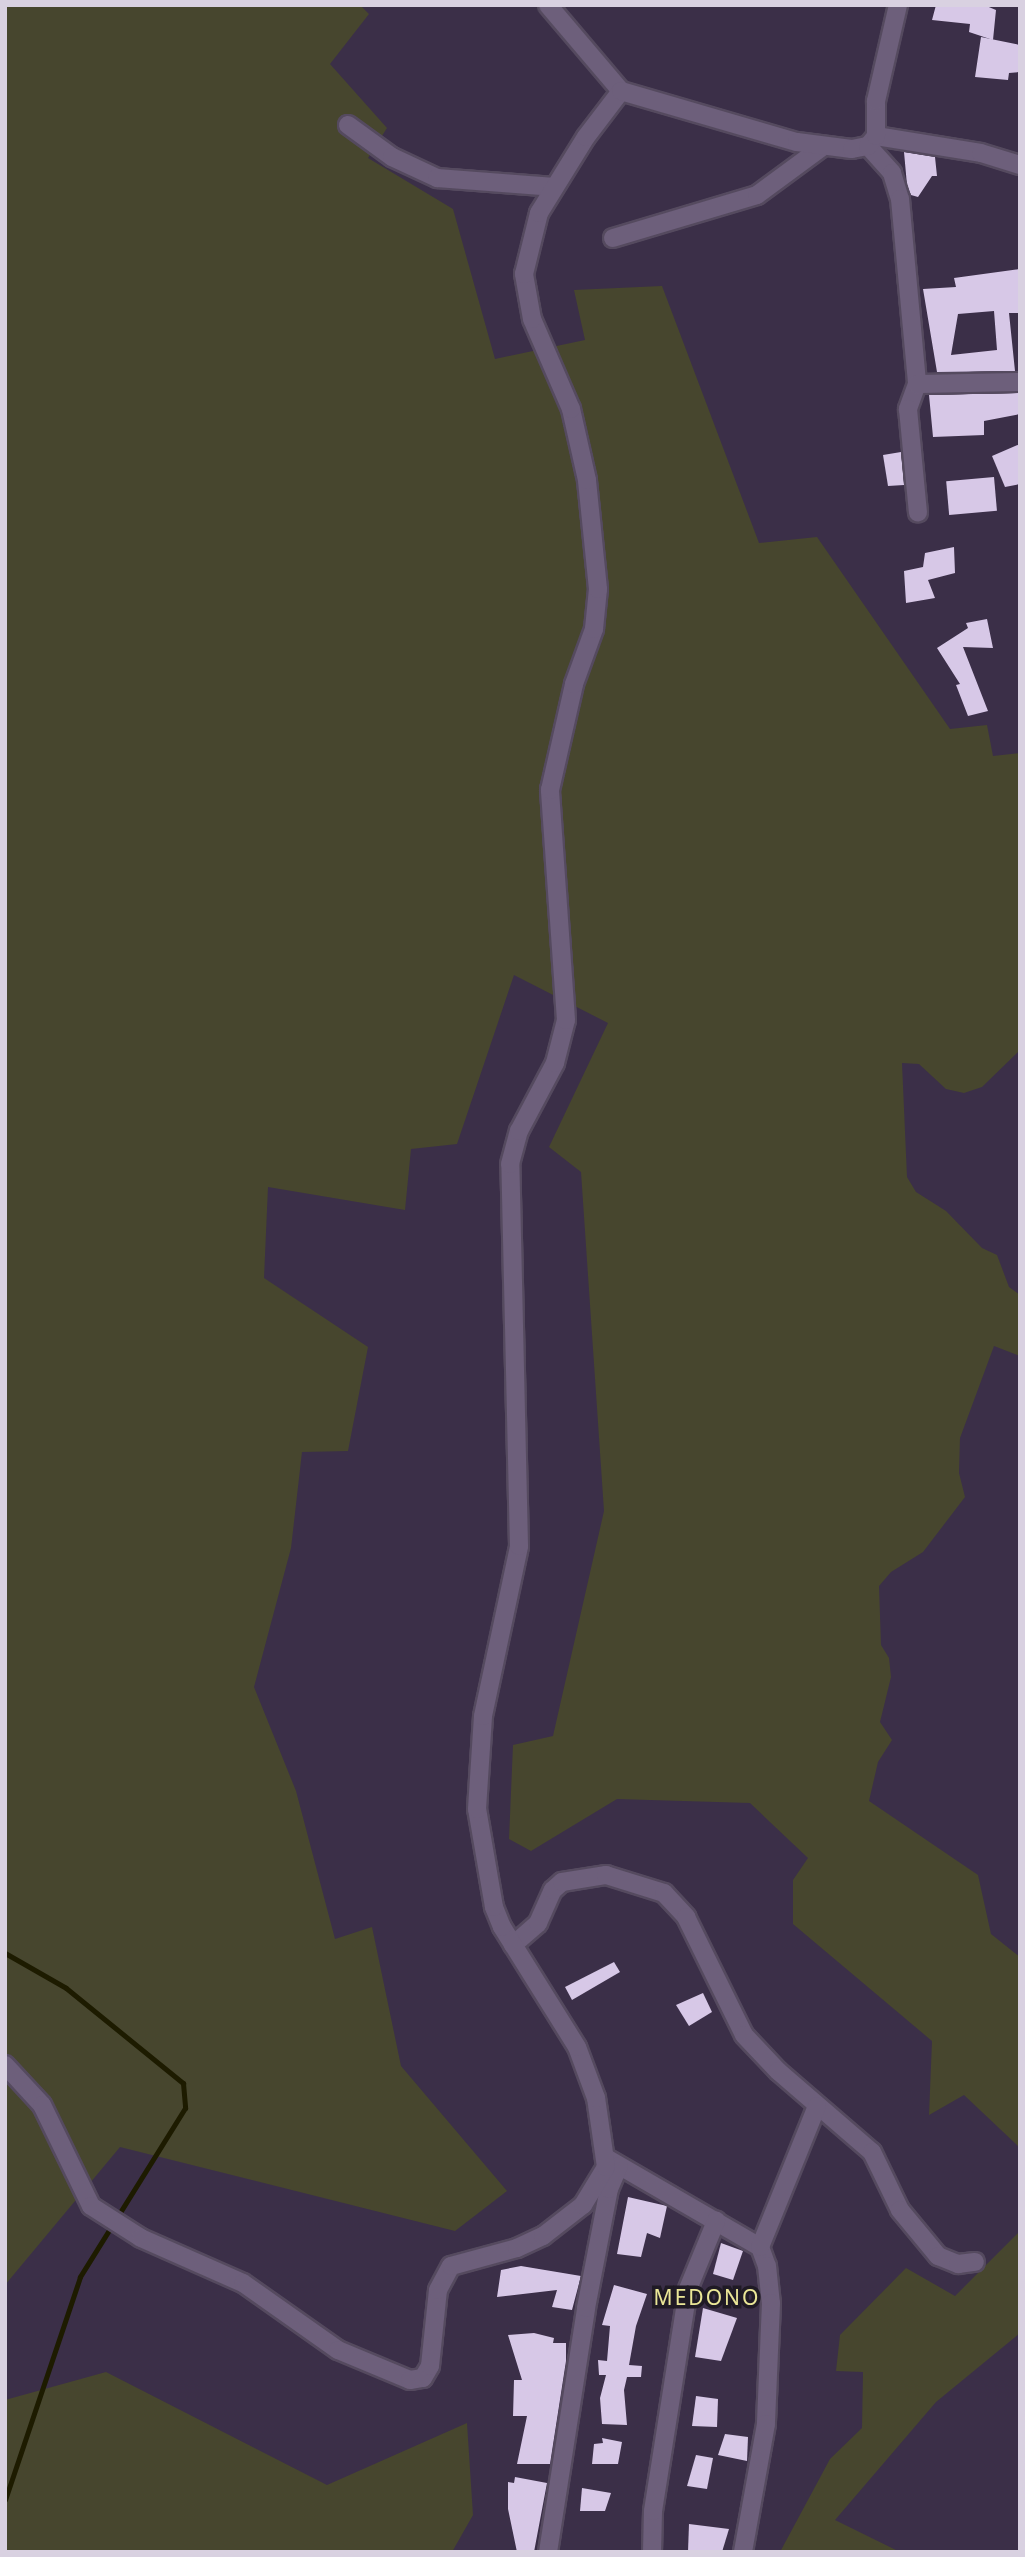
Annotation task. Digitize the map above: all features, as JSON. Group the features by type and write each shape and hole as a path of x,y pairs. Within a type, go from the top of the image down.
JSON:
{"street":[{"path":"548,5 621,92 822,147 872,141 981,153 1020,165"},
{"path":"898,5 876,101 872,141 892,173 900,199 917,384 908,409 918,513"},
{"path":"548,2552 586,2308 613,2162 596,2098 577,2047 513,1945 494,1907 477,1809 483,1716 519,1534 510,1164 519,1130 555,1063 565,1020 550,790 574,684 594,629 598,589 587,480 571,409 532,319 525,284 532,230 586,137 621,92"},
{"path":"348,125 392,157 438,178 555,187"},
{"path":"613,238 757,195 822,147"},
{"path":"917,384 1020,382"},
{"path":"513,1945 538,1923 553,1889 562,1882 606,1875 664,1893 686,1917 738,2026 817,2106 872,2152 900,2210 938,2256 958,2264 975,2262"},
{"path":"5,2065 42,2105 91,2206 141,2238 243,2283 338,2350 410,2380 423,2378 430,2366 438,2290 451,2266 517,2248 543,2236 583,2205 613,2162"},
{"path":"743,2552 766,2424 771,2284 760,2247 817,2106"},
{"path":"613,2162 760,2247"},
{"path":"652,2552 653,2511 688,2289 716,2221"}],"shaded area":[{"path":"5,5 360,5 369,14 330,64 387,128 368,158 453,209 495,359 585,340 574,290 662,286 759,543 817,537 950,729 987,725 993,756 1020,753 1020,1050 982,1087 964,1093 946,1089 919,1064 902,1063 907,1177 916,1192 946,1211 982,1248 997,1255 1009,1287 1020,1295 1020,1356 994,1346 960,1438 959,1473 965,1497 923,1552 891,1572 879,1586 881,1645 889,1658 891,1677 880,1722 892,1740 878,1762 869,1801 978,1875 991,1934 1020,1957 1020,2148 964,2095 929,2115 932,2041 793,1924 793,1880 808,1858 750,1803 617,1799 531,1851 509,1839 513,1745 553,1736 604,1511 581,1172 549,1147 608,1023 514,975 457,1144 411,1149 405,1210 268,1187 264,1278 368,1347 348,1451 302,1452 291,1548 254,1687 296,1791 335,1939 372,1927 401,2066 507,2191 455,2231 120,2147 5,2285"},
{"path":"1020,2231 1020,2333 936,2402 835,2520 900,2552 780,2552 830,2459 862,2428 863,2372 836,2371 840,2335 906,2268 955,2296"},
{"path":"106,2372 327,2485 467,2423 473,2515 452,2552 5,2552 5,2400"}],"building":[{"path":"936,5 984,5 996,10 993,40 969,32 970,24 932,20"},
{"path":"981,37 1020,45 1020,72 1009,73 1008,80 975,77"},
{"path":"904,152 935,157 937,176 932,176 918,197 911,195 907,185"},
{"path":"1020,269 1020,313 1009,313 1015,371 937,372 923,289 956,287 954,278","holes":["994,311 997,350 951,355 958,314"]},
{"path":"1020,393 1020,414 984,421 984,435 933,437 929,395"},
{"path":"1020,444 1020,484 1005,487 992,456"},
{"path":"901,452 904,485 888,486 883,455"},
{"path":"994,477 997,511 949,515 946,481"},
{"path":"954,547 955,573 928,580 935,598 906,603 904,571 923,567 925,553"},
{"path":"987,619 993,648 963,647 988,711 968,716 956,685 960,684 937,648 968,628 966,623"},
{"path":"614,1962 620,1972 572,2000 565,1987"},
{"path":"703,1993 712,2012 689,2026 676,2005"},
{"path":"628,2197 667,2206 660,2238 647,2233 641,2257 617,2254"},
{"path":"721,2243 743,2251 733,2280 713,2274"},
{"path":"521,2266 581,2276 572,2310 552,2307 557,2290 497,2297 501,2270"},
{"path":"614,2285 647,2294 636,2326 629,2365 642,2366 641,2377 627,2377 624,2390 627,2425 602,2424 600,2398 606,2375 599,2375 598,2360 607,2361 610,2326 602,2325"},
{"path":"703,2308 737,2318 721,2361 695,2357"},
{"path":"534,2333 554,2338 553,2343 566,2343 566,2361 550,2464 517,2464 527,2416 513,2416 514,2380 522,2380 508,2335"},
{"path":"696,2396 718,2399 717,2427 692,2426"},
{"path":"725,2434 748,2437 747,2461 718,2455"},
{"path":"602,2438 622,2442 618,2464 592,2464 594,2444 603,2443"},
{"path":"696,2455 713,2458 707,2489 687,2486"},
{"path":"515,2477 547,2483 534,2552 517,2552 508,2509 508,2482 514,2483"},
{"path":"582,2488 611,2493 605,2511 580,2511"},
{"path":"689,2524 729,2529 722,2552 688,2552"}],"waterway":[{"path":"5,1953 66,1988 183,2083 185,2108 80,2277 5,2500"}],"district":[{"name":"MEDONO","path":"707,2297"}]}
